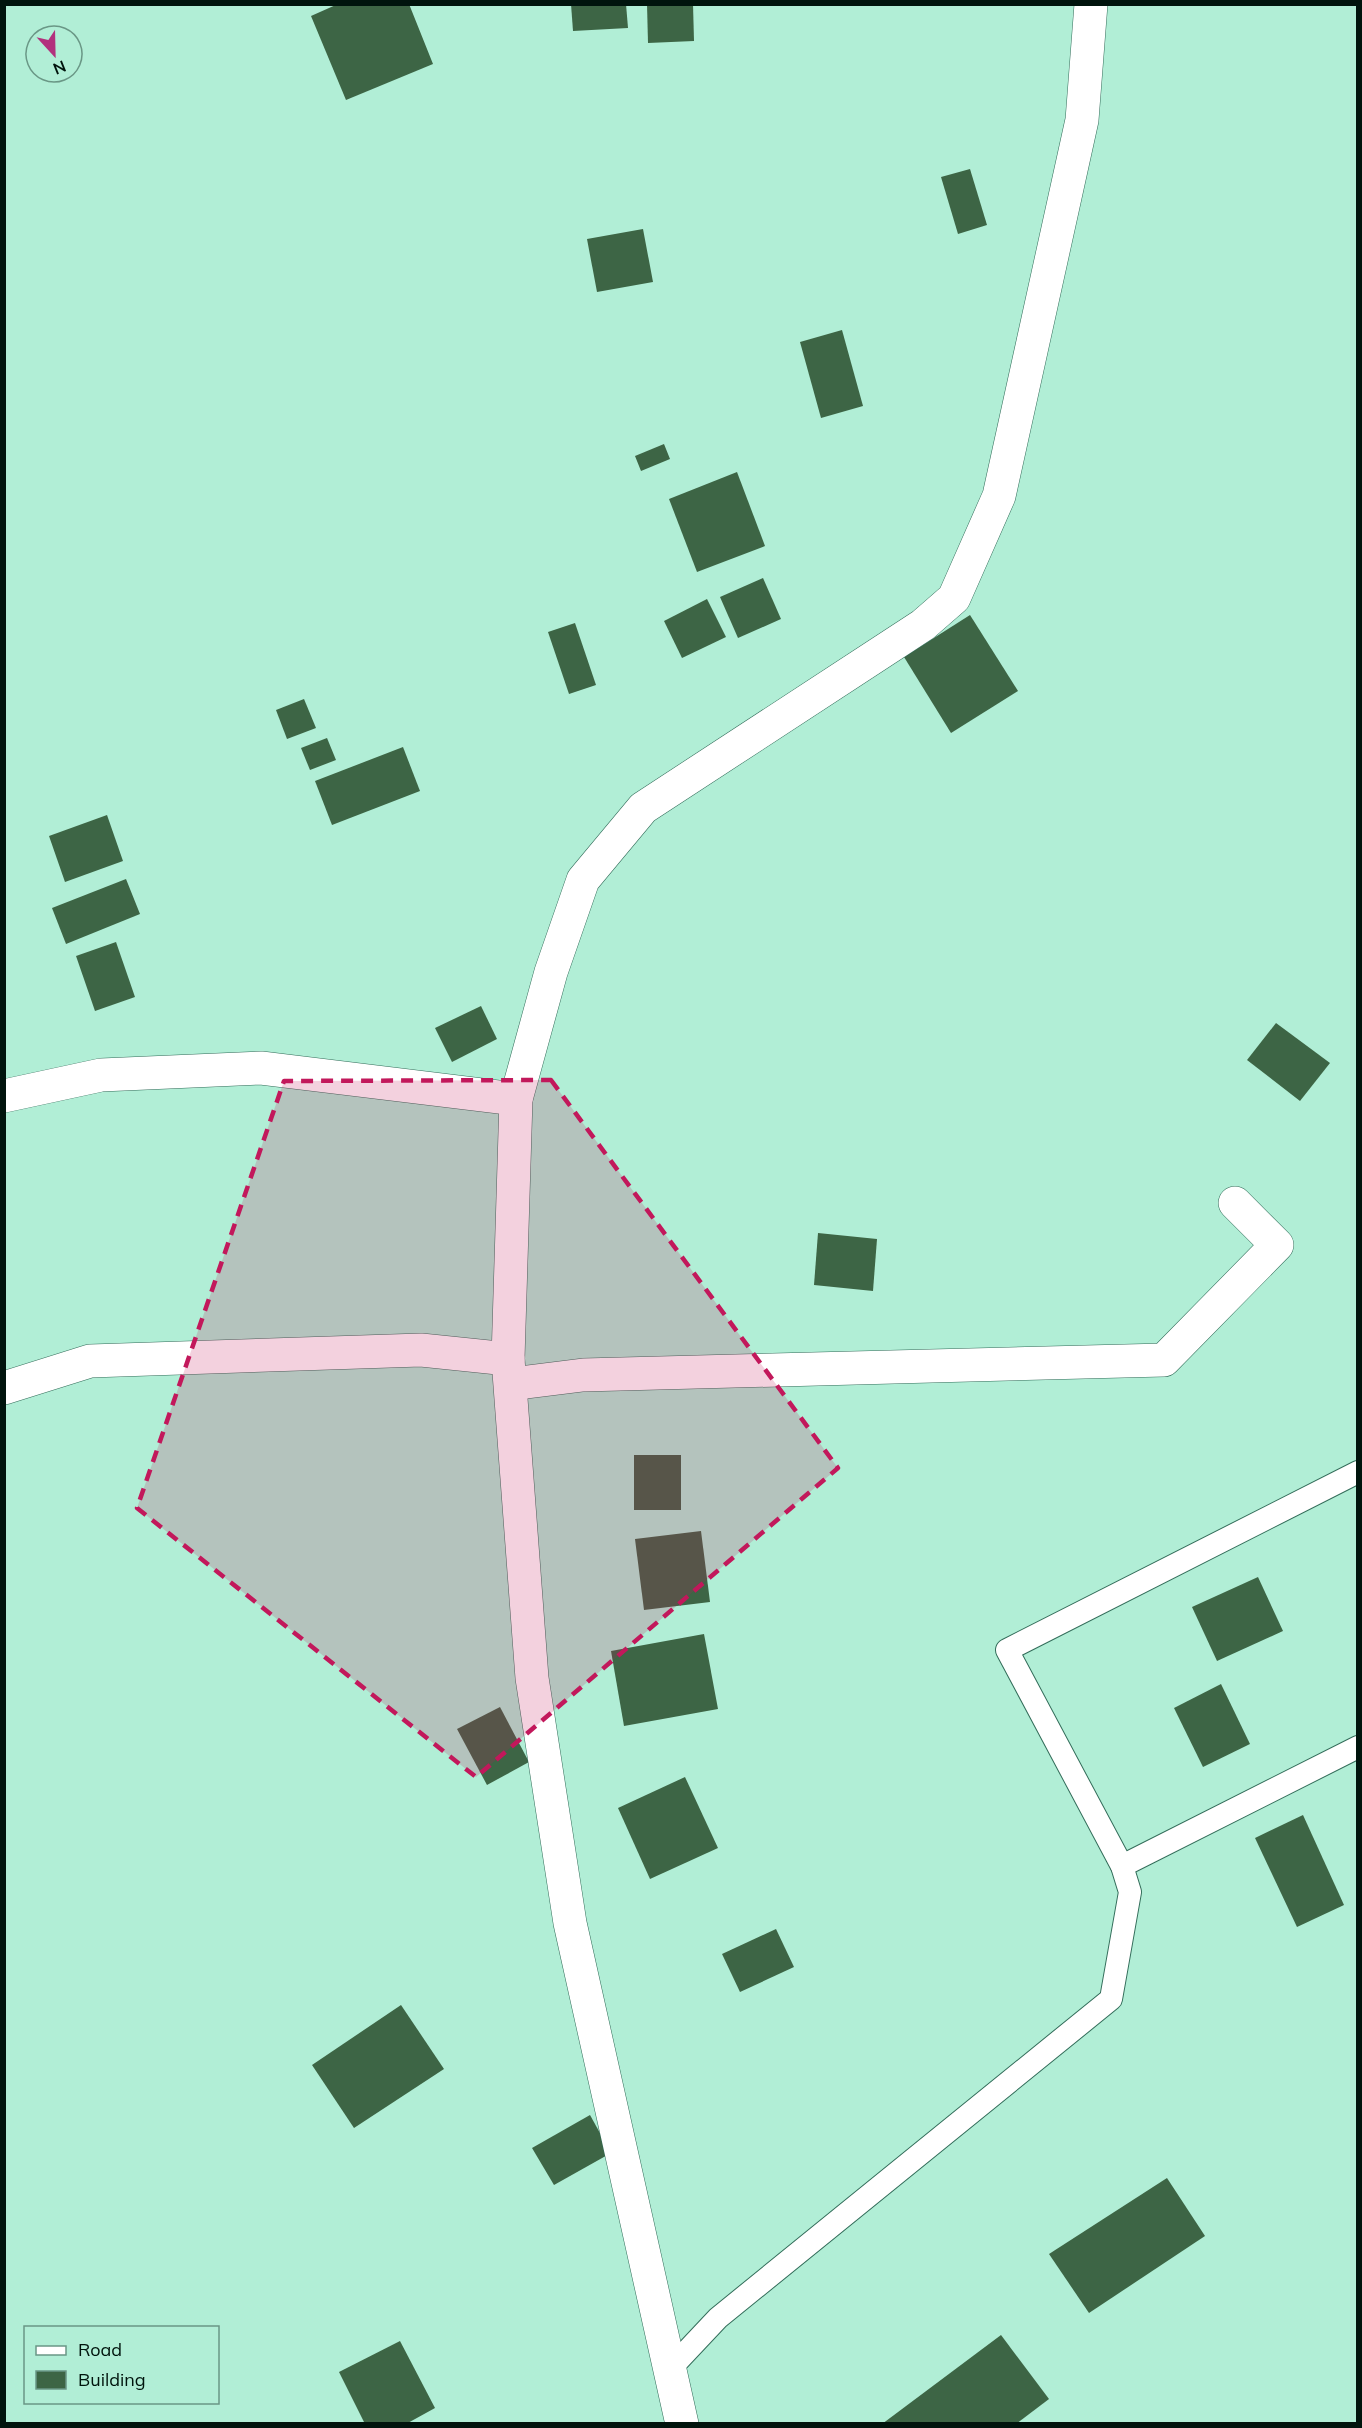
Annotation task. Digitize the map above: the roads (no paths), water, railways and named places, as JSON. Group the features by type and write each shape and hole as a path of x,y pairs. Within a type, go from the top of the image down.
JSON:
{"street":[{"path":"682,2424 570,1923 532,1678 509,1371 516,1100 551,972 583,880 643,808 923,625 954,598 999,496 1082,120 1091,4"},
{"path":"4,1096 101,1075 261,1068 516,1100"},
{"path":"4,1388 90,1361 421,1350 509,1371 583,1375 1164,1360 1277,1245 1235,1203"}],"lane":[{"path":"670,2370 718,2318 1111,1999 1130,1892 1122,1866 1007,1650 1358,1472"},
{"path":"1122,1866 1358,1747"}]}
